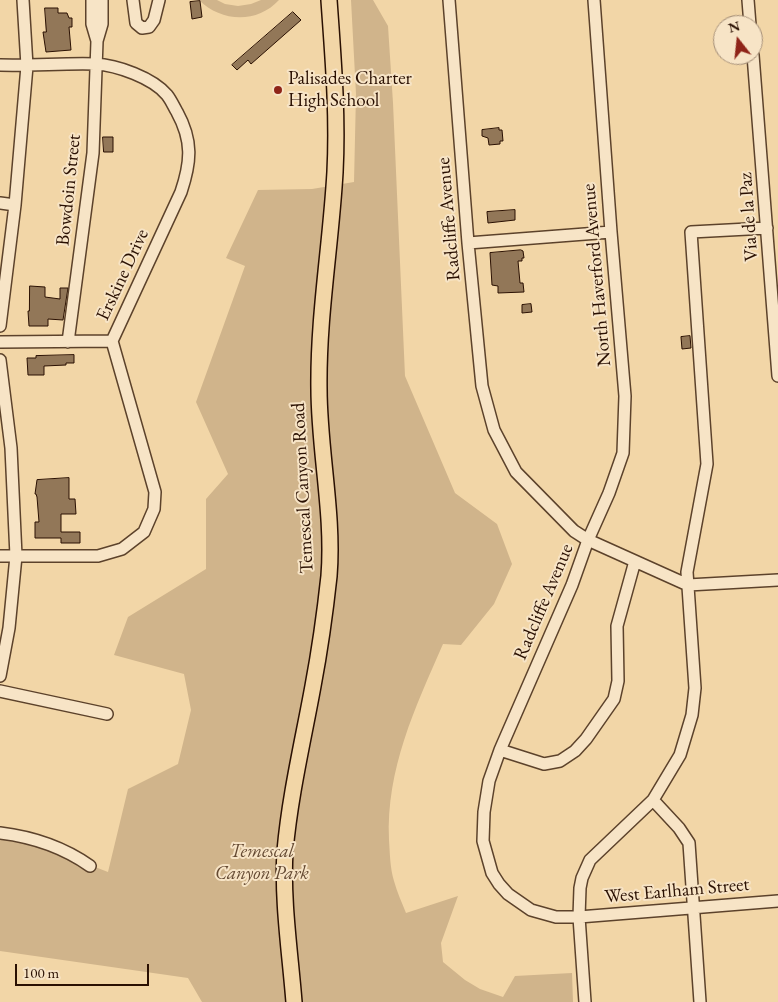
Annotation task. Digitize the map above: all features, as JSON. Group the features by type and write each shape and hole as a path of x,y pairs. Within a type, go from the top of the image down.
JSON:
{"main road":[{"name":"Temescal Canyon Road","path":"294,1002 286,902 285,853 297,764 323,626 329,572 328,524 320,428 319,388 336,136 336,92 329,0"}],"street":[{"path":"0,326 15,205 27,66 23,0"},
{"name":"Bowdoin Street","path":"92,0 92,24 97,41"},
{"name":"Bowdoin Street","path":"68,342 93,153 97,41 102,24 102,0"},
{"path":"133,0 136,23 142,28 149,27 154,20 159,0"},
{"name":"Radcliffe Avenue","path":"449,0 468,243 482,386 494,430 516,472 574,531 588,540 572,585 500,750 489,781 484,812 483,841 492,873 508,894 530,910 556,917 579,917"},
{"name":"North Haverford Avenue","path":"588,540 609,493 623,453 625,396 594,0"},
{"path":"748,0 749,15"},
{"name":"Erskine Drive","path":"0,65 96,64 110,66 141,76 167,95 188,137 187,173 181,192 112,341 155,492 154,509 144,532 122,549 98,556 16,556"},
{"name":"Via de la Paz","path":"754,65 771,223 778,376"},
{"path":"0,203 15,205"},
{"path":"585,1002 579,917 582,878 590,860 653,800 680,755 692,715 695,688 687,572 707,464 691,232 771,223"},
{"path":"468,243 611,232"},
{"path":"0,342 112,341"},
{"path":"0,360 11,448 16,556 9,628 0,676"},
{"path":"588,540 688,585 778,580"},
{"path":"0,556 16,556"},
{"path":"500,750 544,764 560,761 575,751 586,739 614,699 618,681 618,626 636,561"},
{"path":"0,691 107,714"},
{"path":"653,800 679,828 689,843 700,1002"},
{"path":"0,833 42,842 72,853 90,866"},
{"name":"West Earlham Street","path":"579,917 778,901"}],"green space":[{"path":"199,0 217,0 225,4 238,6 261,0 279,0 270,8 260,13 239,17 218,13"},
{"name":"Temescal Canyon Park","path":"351,0 373,0 388,26 405,376 455,493 497,524 512,564 494,604 461,645 443,644 413,715 404,739 392,788 389,840 393,876 406,913 458,896 441,943 443,962 465,980 480,989 503,997 515,976 572,973 573,1002 202,1002 188,978 0,951 0,833 12,835 108,872 128,789 178,764 191,710 184,674 114,655 128,617 206,569 206,499 228,474 196,402 245,266 226,258 258,190 312,189 354,182 356,94"}],"building":[{"path":"200,1 202,17 192,19 190,2"},
{"path":"45,8 58,8 58,13 67,13 69,18 72,18 72,27 69,27 71,50 46,52 43,32 46,32"},
{"path":"293,12 301,20 251,64 248,60 237,70 232,65"},
{"path":"499,128 499,130 502,130 503,141 500,141 500,144 489,145 488,138 482,136 482,130"},
{"path":"103,137 113,137 113,152 104,152"},
{"path":"515,210 515,220 488,223 487,212"},
{"path":"523,251 524,258 522,258 522,261 518,261 520,283 523,283 524,292 498,293 498,286 492,285 490,253"},
{"path":"30,286 45,287 45,297 60,299 60,288 68,288 63,320 48,319 48,326 29,326"},
{"path":"531,304 532,312 522,313 522,305"},
{"path":"690,336 691,348 682,349 681,337"},
{"path":"74,355 74,363 44,366 44,375 28,375 27,358"},
{"path":"69,478 69,499 75,499 76,514 61,514 61,532 80,532 80,543 61,543 61,538 35,538 35,522 39,522 37,497 35,494 37,480"}],"place":[{"name":"Palisades Charter High School","path":"278,90"}]}
